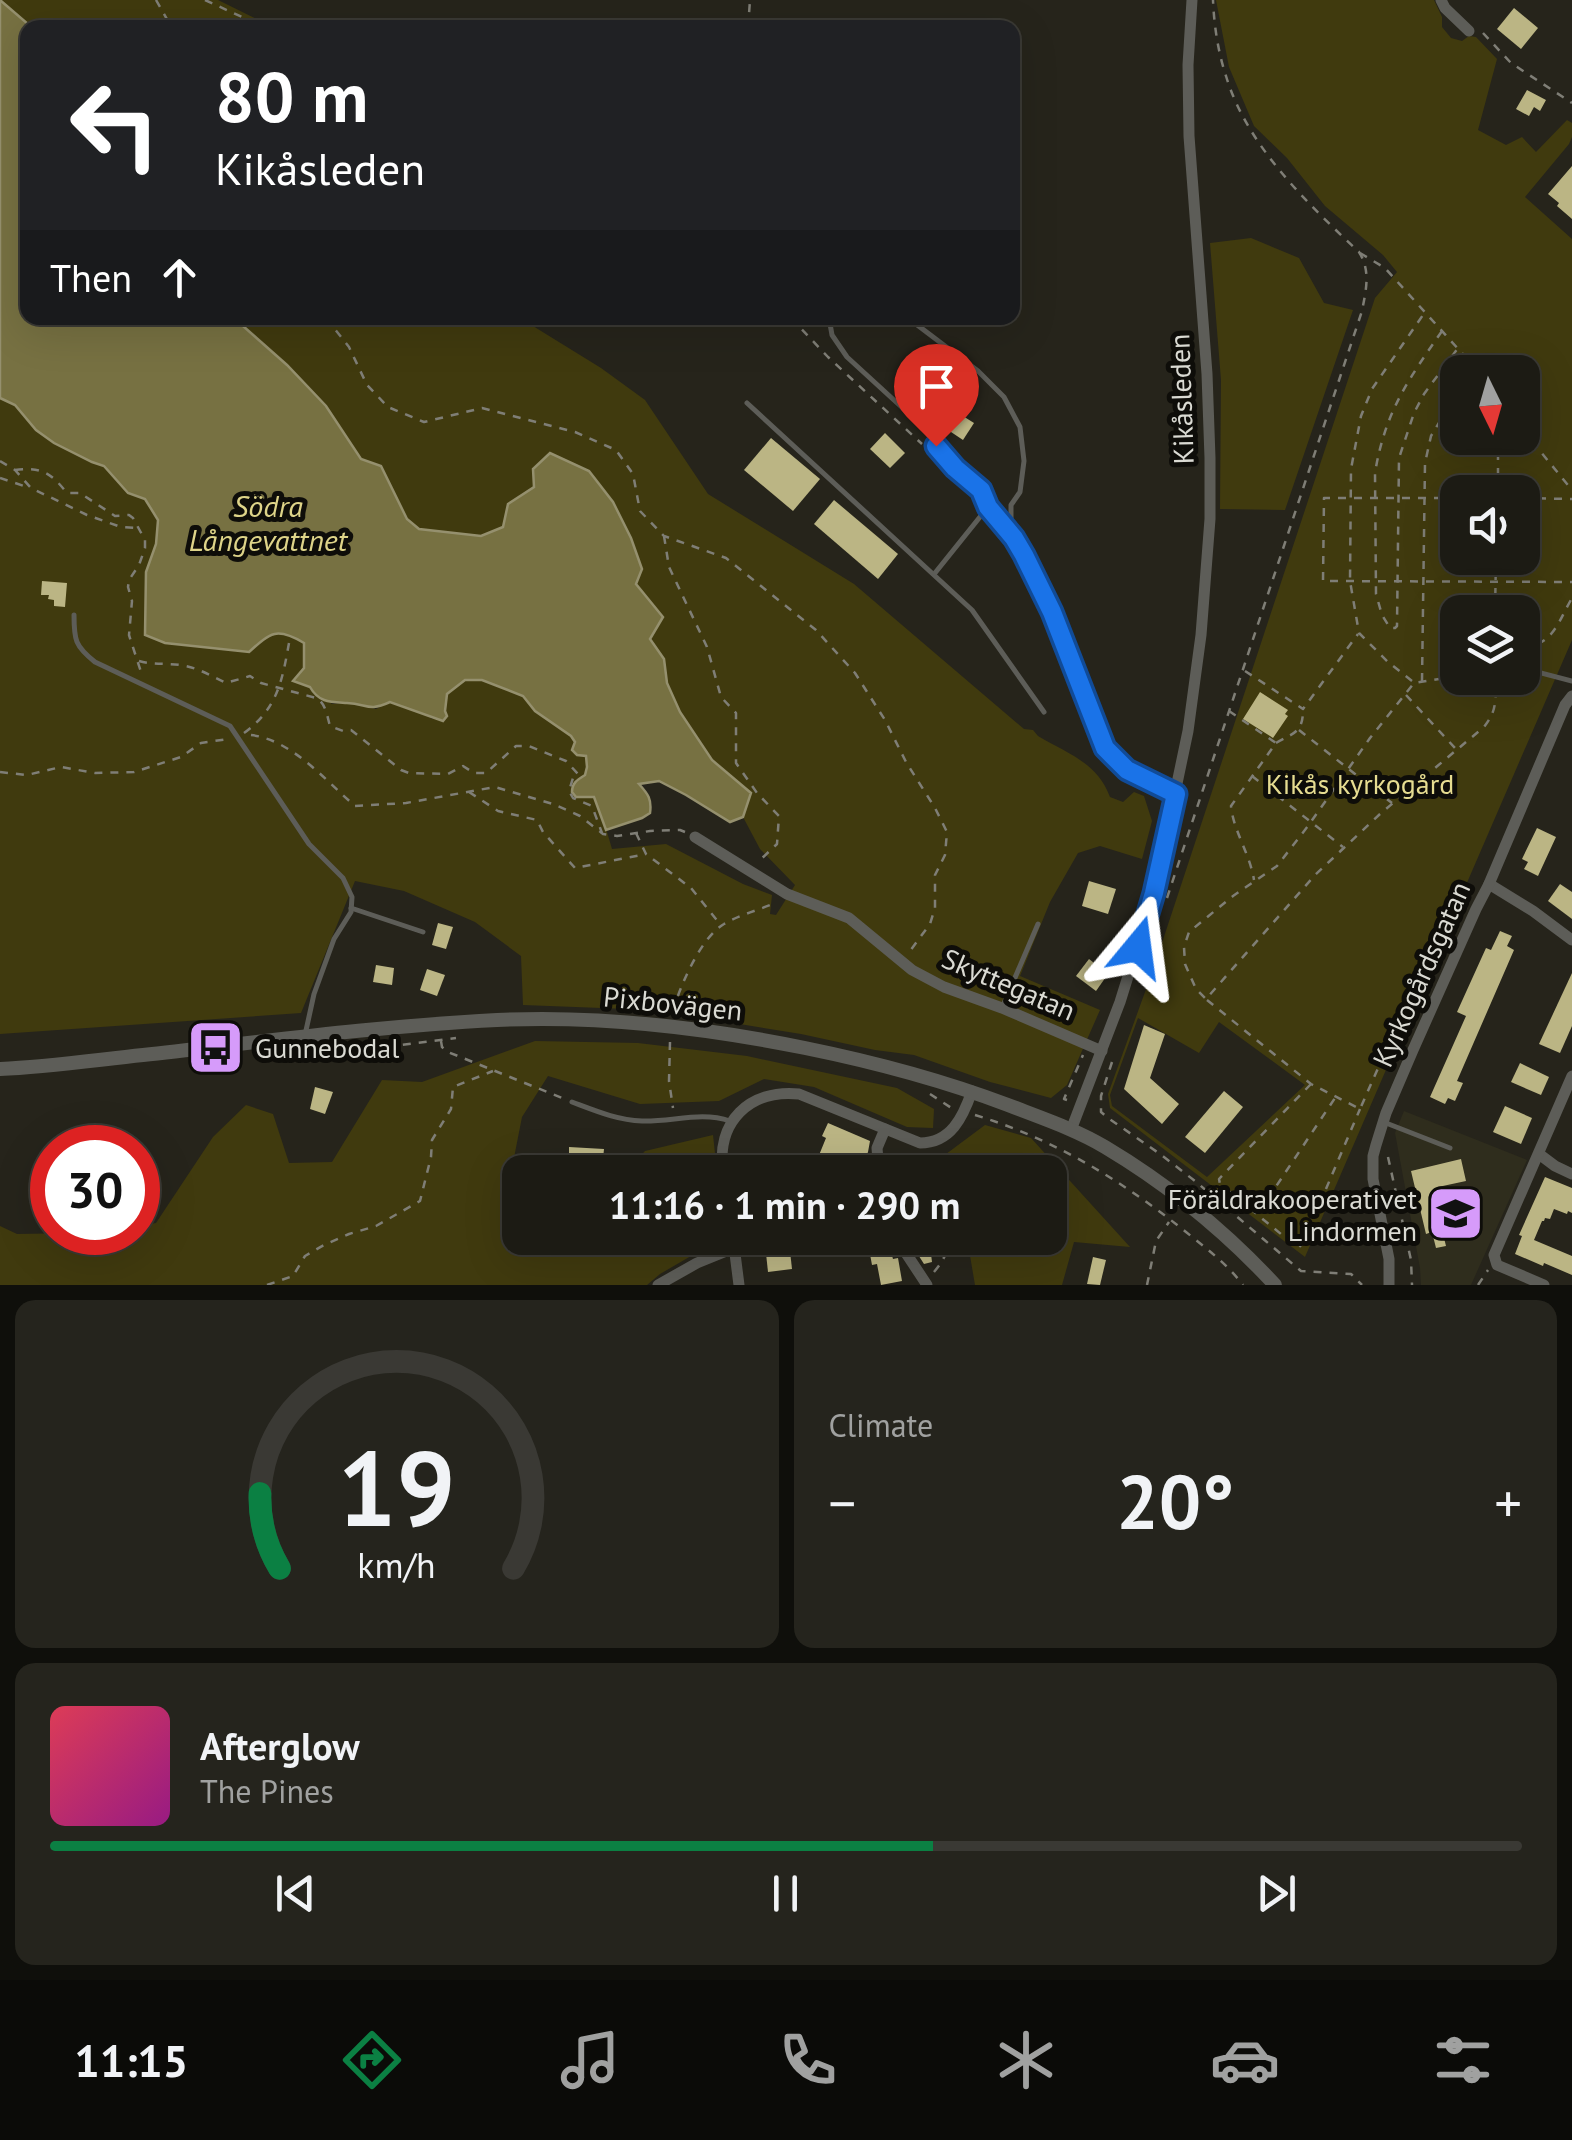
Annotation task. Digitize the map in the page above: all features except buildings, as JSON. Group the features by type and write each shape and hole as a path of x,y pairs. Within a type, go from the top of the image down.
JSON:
{"street":[{"name":"Kikåsleden","path":"1071,1130 1102,1051 1154,893 1194,694 1210,519 1208,374 1189,136 1192,0"},
{"path":"1441,0 1445,8 1472,27"},
{"name":"Kyrkogårdsgatan","path":"1389,1285 1389,1259 1373,1179 1373,1156 1383,1122 1572,696"},
{"name":"Skyttegatan","path":"695,837 780,890 849,918 912,970 944,987 1102,1051"},
{"path":"1489,884 1572,940"},
{"name":"Pixbovägen","path":"0,1069 497,1020 621,1020 746,1036 876,1063 972,1091 1071,1130 1105,1147 1195,1210 1275,1285"},
{"path":"1544,1285 1497,1265 1494,1255 1572,1076"},
{"path":"723,1155 731,1122 749,1104 781,1092 800,1094 920,1142 932,1143 942,1139 962,1119 972,1091"},
{"path":"878,1155 885,1129"},
{"path":"1539,1154 1572,1174"},
{"path":"658,1285 711,1255"},
{"path":"735,1255 739,1285"},
{"path":"907,1255 926,1284"}],"lane":[{"path":"830,325 832,335 847,357 919,423 955,468 981,490 988,507 1014,538 1052,612 1105,748 1127,770 1176,794"},
{"path":"917,325 978,371 1004,397 1020,427 1024,461 1020,492 1012,505 1010,520 1014,538"},
{"path":"748,403 972,610 1044,712"},
{"path":"935,574 988,507"},
{"path":"74,615 74,638 81,651 95,662 230,726 309,844 343,878 352,897 351,908 334,939 314,994 305,1038"},
{"path":"1540,673 1572,681"},
{"path":"351,908 423,932"},
{"path":"1002,1008 1038,924"},
{"path":"572,1102 610,1117 645,1121 715,1116 731,1122"},
{"path":"1383,1122 1450,1148"}],"path":[{"path":"205,0 249,20"},
{"path":"1165,904 1362,311 1367,273 1358,252 1300,193 1246,122 1226,77 1212,0"},
{"path":"1472,27 1511,63 1572,103"},
{"path":"1358,252 1385,268 1464,355"},
{"path":"1414,683 1358,633 1350,582 1350,498 1354,445 1372,389 1425,312"},
{"path":"332,325 350,347 367,385 388,407 424,422 482,408 574,432 616,450 633,474 640,510 664,536 726,558 816,630 855,673 947,832 946,855 935,875 936,908 930,924 901,960"},
{"path":"798,325 838,368 922,444"},
{"path":"1442,331 1388,418 1376,473 1376,594 1390,628 1395,628 1399,458 1414,412 1458,348"},
{"path":"1422,680 1425,463 1440,419"},
{"path":"1540,451 1572,490"},
{"path":"0,461 15,470 31,488"},
{"path":"15,470 37,468 67,493 80,493 115,516 133,518 145,540 128,587 132,601 130,635 139,661 182,665 226,682 250,676 321,700 330,726 350,730 410,773 448,774 462,766 474,773 486,773 516,746 529,746 566,760 578,774 572,778 573,798 592,806 603,834"},
{"path":"0,478 31,488 86,515 137,529"},
{"path":"1440,498 1324,498 1323,582 1572,582"},
{"path":"1540,498 1572,498"},
{"path":"664,536 668,568 707,647 722,697 736,714 736,764 779,816 777,844 748,868"},
{"path":"1496,575 1496,595"},
{"path":"1540,645 1572,598"},
{"path":"1254,880 1231,806 1276,743 1299,730 1303,709 1358,633"},
{"path":"238,737 262,720 275,698 288,644"},
{"path":"1244,670 1303,709"},
{"path":"1360,1109 1311,1084 1206,999 1196,989 1185,964 1184,947 1189,932 1277,866 1414,683 1440,678"},
{"path":"1405,694 1456,749"},
{"path":"1206,999 1289,902 1392,804 1484,726 1495,712 1496,695"},
{"path":"1228,710 1276,743"},
{"path":"1299,730 1392,804"},
{"path":"0,772 27,775 62,767 94,774 134,772 180,758 201,743 254,734 296,754 355,806 495,787 554,804 580,816 603,834 680,830 695,837"},
{"path":"1252,776 1345,848"},
{"path":"468,792 498,811 537,820 575,868 646,854"},
{"path":"636,833 646,854 691,888 720,925"},
{"path":"672,1011 696,956 720,925 775,903 780,890"},
{"path":"1311,1084 1219,1179 1220,1184 1298,1248 1435,938"},
{"path":"354,1046 386,1048 460,1036"},
{"path":"670,1038 669,1080 674,1120"},
{"path":"439,1040 448,1052 572,1102"},
{"path":"1112,1063 1101,1112 1172,1163 1301,1271 1351,1274 1362,1285"},
{"path":"267,1285 293,1276 305,1256 349,1234 376,1226 420,1201 432,1157 432,1140 450,1109 453,1088 493,1070"},
{"path":"928,1092 948,1108 1038,1138 1117,1181 1223,1261 1243,1285"},
{"path":"1257,1214 1336,1097"},
{"path":"1387,1154 1411,1260 1412,1285"},
{"path":"1147,1285 1156,1241 1171,1220"},
{"path":"926,1284 946,1255"}],"shaded area":[{"name":"Föräldrakooperativet Lindormen","path":"1404,1111 1527,1160 1471,1285 1421,1285 1395,1133"}],"green space":[{"path":"0,0 218,0 259,20 23,20"},
{"name":"Kikås kyrkogård","path":"1216,0 1434,0 1442,27 1451,38 1462,41 1476,37 1497,59 1478,130 1506,145 1522,137 1536,152 1567,120 1572,123 1569,144 1525,197 1572,239 1572,640 1305,1257 1110,1108 1108,1094 1153,970 1375,298 1397,272 1383,255 1325,206 1287,158 1254,126 1229,67","holes":["1138,1018 1199,1053 1219,1022 1305,1085 1207,1177 1112,1106 1110,1095"]},
{"path":"1251,238 1299,258 1324,303 1353,310 1285,510 1220,509 1221,380 1210,243"},
{"path":"242,325 531,325 645,400 708,494 854,584 1024,729 1033,730 1089,767 1110,797 1123,802 1134,792 1144,796 1152,821 1142,859 1100,846 1078,853 1050,902 1020,976 1100,1010 1067,1085 1051,1098 990,1082 914,1055 801,1034 654,1010 523,1005 521,956 475,922 404,891 355,881 301,1013 0,1034 0,398 15,405 36,430 54,443 104,466 128,493 145,498 158,520 156,544 146,572 146,636 165,643 249,652 269,636 287,634 304,642 304,668 310,687 332,704 376,709 390,702 432,719 445,711 447,694 465,680 482,680 523,696 535,711 571,736 586,756 587,767 577,797 594,797 612,849 666,844 772,895 770,914 776,915 795,885 760,849 743,817 751,793 712,760 680,712 667,683 664,659 650,639 663,617 635,584 534,486 504,527 481,536 419,529 407,519 381,466 361,459 326,406"},
{"path":"535,1041 638,1043 747,1056 897,1088 934,1109 933,1128 907,1127 814,1087 764,1079 719,1101 640,1104 548,1076 522,1117 515,1155 502,1155 502,1255 693,1255 647,1285 0,1285 0,1226 17,1234 30,1234 30,1255 160,1255 160,1217 213,1137 246,1105 273,1114 289,1163 332,1162 382,1080 422,1082"},
{"path":"985,1125 1031,1138 1046,1155 945,1155"},
{"path":"713,1135 715,1155 641,1155"},
{"path":"1067,1178 1130,1247 1074,1242 1062,1285 975,1285 970,1255 1067,1255"}],"water":[{"name":"Södra Långevattnet","path":"0,0 23,20 20,20 20,325 242,325 326,406 361,459 381,466 407,519 419,529 481,536 503,527 508,504 534,487 533,469 550,453 589,471 613,502 631,538 642,569 636,584 663,617 650,639 664,659 667,683 680,712 712,760 751,793 743,817 730,822 659,781 639,784 649,797 650,813 606,830 594,797 576,797 572,792 587,767 586,756 572,750 575,742 571,736 535,711 523,696 482,680 465,680 447,694 447,716 443,721 390,702 372,707 321,699 310,687 293,681 304,668 304,643 287,635 269,636 249,652 165,643 145,635 146,572 156,544 158,520 145,499 128,493 104,466 54,443 36,430 15,405 0,398"}],"place":[{"name":"Gunnebodal","path":"216,1047"},
{"name":"Föräldrakooperativet Lindormen","path":"1456,1214"}],"route":[{"path":"936,446 981,490 988,507 1024,555 1052,612 1105,748 1127,770 1176,794 1138,947"}]}
